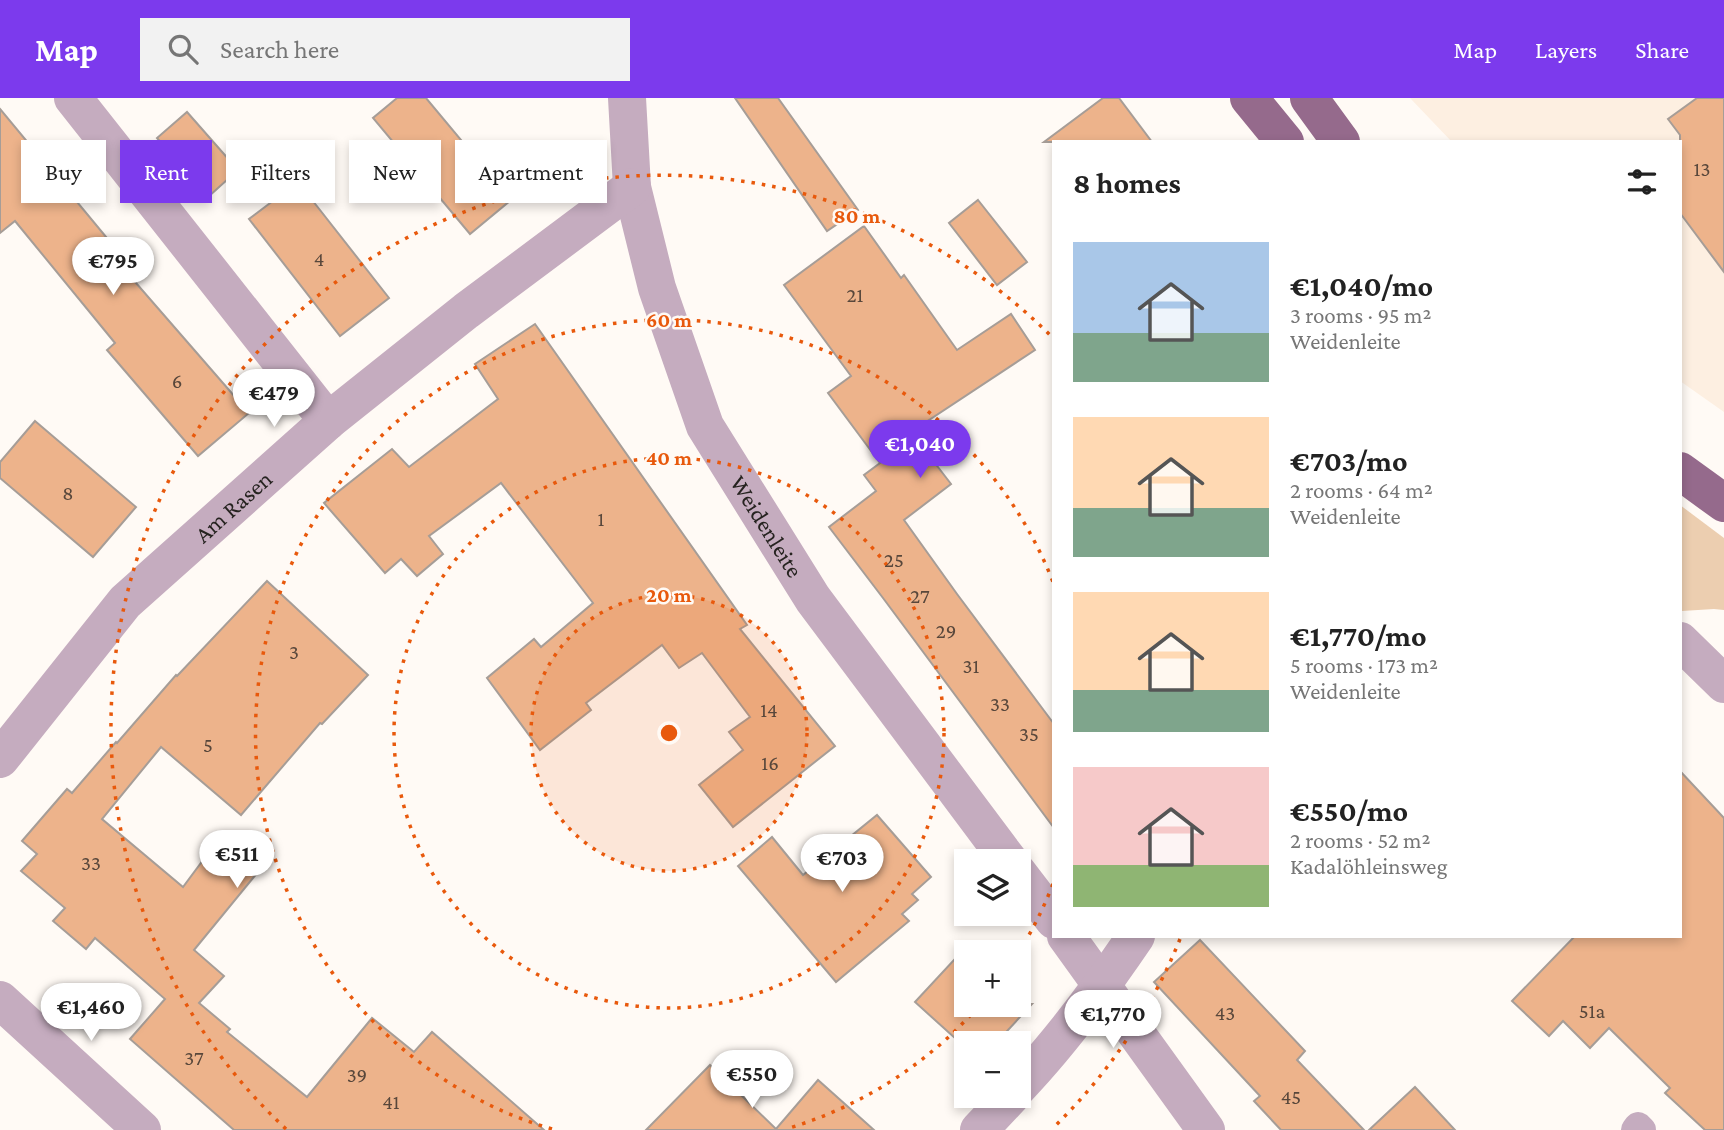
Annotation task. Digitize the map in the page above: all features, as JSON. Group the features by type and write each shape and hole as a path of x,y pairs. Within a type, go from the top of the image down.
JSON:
{"main road":[{"path":"1249,98 1283,140"},
{"path":"1309,98 1340,140"},
{"path":"1682,472 1724,503"}],"street":[{"path":"73,98 328,421"},
{"name":"Weidenleite","path":"627,98 632,187 657,288 705,426 813,599 1000,849"},
{"name":"Am Rasen","path":"0,759 125,602 328,421 466,311 632,187"},
{"path":"1682,643 1716,676"},
{"path":"1031,890 1052,917"},
{"path":"1067,938 1206,1130"},
{"path":"1031,1074 1102,985 1135,938"},
{"path":"0,1000 142,1130"},
{"path":"979,1130 1000,1108"}],"lane":[{"path":"1635,1130 1638,1126 1643,1130"}],"shaded area":[{"path":"1410,98 1724,98 1724,412 1682,382 1682,140 1450,140"},
{"path":"1682,506 1724,538 1724,610 1682,611"}],"building":[{"path":"397,98 426,98 461,140 455,140 455,203 507,203 470,234 441,199 441,140 391,140 373,118"},
{"path":"735,98 778,98 858,210 827,231"},
{"path":"1103,98 1119,98 1150,140 1052,140 1044,142"},
{"path":"1697,98 1724,98 1724,272 1682,216 1682,140 1668,119"},
{"path":"0,109 26,140 21,140 21,203 78,203 121,255 116,260 249,413 198,456 107,350 115,343 15,221 0,233"},
{"path":"187,112 212,140 159,140 157,138"},
{"path":"212,140 226,156 226,181 212,193"},
{"path":"978,200 1027,262 997,285 949,223"},
{"path":"270,203 314,203 389,298 340,336 249,219"},
{"path":"864,226 901,278 904,275 957,350 1011,314 1035,350 911,432 951,484 904,520 1052,721 1052,825 829,527 876,491 864,475 880,463 828,393 851,376 784,285"},
{"path":"535,324 747,625 740,629 835,746 733,827 699,785 743,750 729,732 750,717 702,653 679,668 662,645 586,703 591,710 540,750 487,678 534,639 541,647 593,603 501,483 429,536 443,554 417,576 401,559 385,573 324,503 392,449 409,467 498,399 475,364"},
{"path":"35,421 136,507 93,557 0,478 0,462"},
{"path":"267,581 368,675 322,724 320,723 241,815 161,747 102,819 183,887 218,840 258,872 194,950 224,976 199,1003 230,1029 227,1032 307,1097 372,1018 414,1052 432,1032 544,1130 234,1130 130,1039 165,999 95,938 86,949 53,921 65,908 21,871 37,854 22,841 67,789 72,793 176,675"},
{"path":"1682,773 1724,818 1724,1130 1705,1130 1665,1093 1670,1088 1609,1028 1590,1048 1563,1021 1549,1036 1512,1001 1573,938 1682,938"},
{"path":"877,815 931,877 912,894 918,900 902,914 909,921 836,982 738,866 772,837 803,875"},
{"path":"1200,940 1305,1051 1297,1060 1364,1130 1281,1130 1254,1101 1260,1096 1154,982"},
{"path":"954,960 954,1017 1020,1017 1007,1031 954,1031 954,1037 915,1002"},
{"path":"710,1065 776,1129 818,1080 874,1130 646,1130"},
{"path":"1415,1087 1455,1130 1369,1130"}]}
